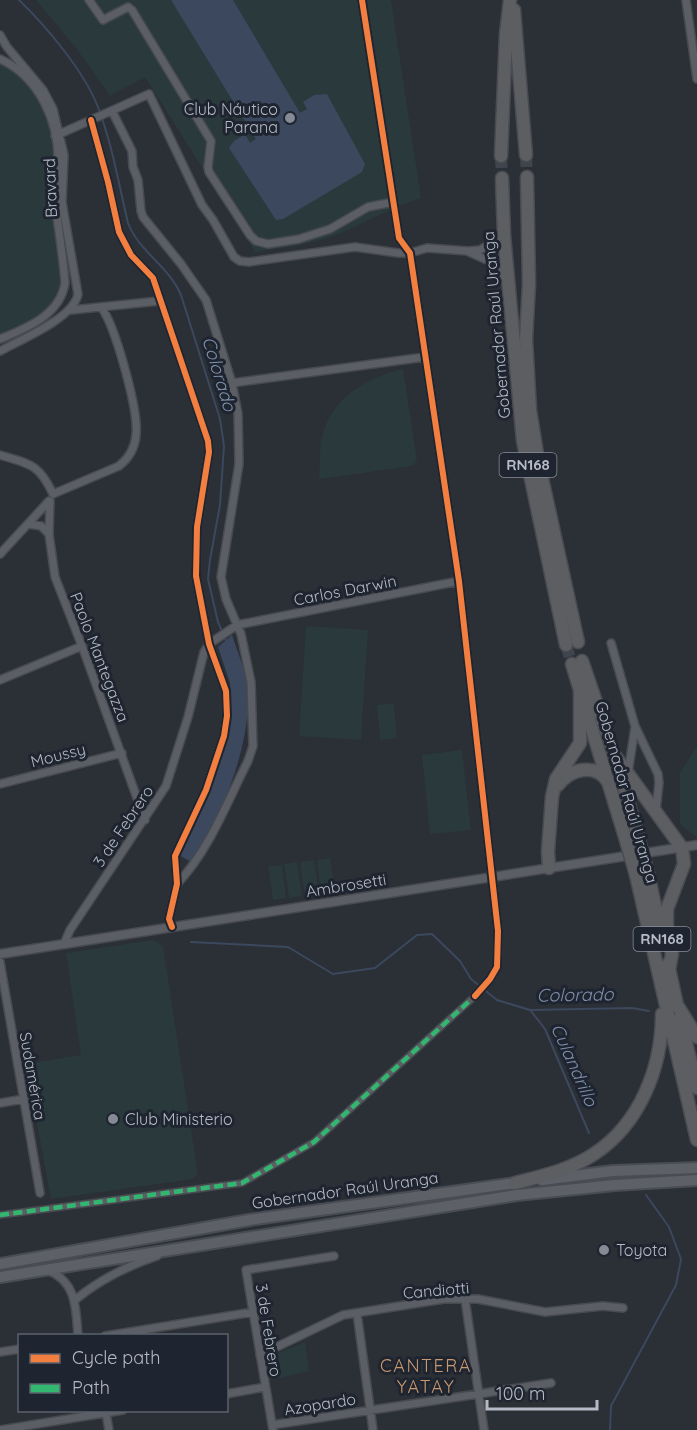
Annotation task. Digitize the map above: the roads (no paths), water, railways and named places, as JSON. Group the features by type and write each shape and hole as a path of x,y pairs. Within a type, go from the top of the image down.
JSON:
{"highway":[{"path":"511,0 517,34 526,155"},
{"path":"501,156 506,34 511,0"},
{"name":"Gobernador Raúl Uranga","path":"502,178 504,235 523,441 572,643 530,410 526,339 530,284 526,177"},
{"name":"Gobernador Raúl Uranga","path":"619,793 613,753 577,663 580,691 619,793 677,1005 697,1037"},
{"path":"549,868 552,797 556,779 580,743 580,691"},
{"path":"613,753 682,848 684,864 668,909 667,926 672,954 669,970"},
{"path":"552,797 563,778 570,773 588,770 602,775 619,793"},
{"name":"Gobernador Raúl Uranga","path":"642,874 662,991 697,1140"},
{"path":"515,1183 565,1169 594,1154 610,1142 627,1122 647,1089 659,1051 662,991"},
{"path":"677,1005 697,1088"}],"main road":[{"name":"Gobernador Raúl Uranga","path":"0,1264 249,1220 515,1183 613,1172 697,1168"},
{"name":"Gobernador Raúl Uranga","path":"0,1277 517,1196 615,1185 697,1180"}],"street":[{"path":"89,0 102,20 123,8 128,7 132,10 211,141 209,172 256,241 268,244 299,239 330,229 368,207 393,202"},
{"path":"0,1215 242,1183 314,1142 475,996 490,980 497,967 498,950 492,877 459,581 410,253 399,238 362,0"},
{"path":"686,0 697,79"},
{"path":"0,35 2,41 0,50"},
{"name":"Bravard","path":"0,35 49,99 64,164 62,202 78,294 76,303 69,310"},
{"name":"Bravard","path":"0,59 16,67 41,96 57,135 58,163 55,198 65,283 63,295 56,307 43,317 0,339"},
{"path":"57,135 149,94 202,205 234,257 240,261 249,262 355,247 410,253 427,248 480,250 504,235"},
{"path":"112,111 132,151 141,211 182,264 206,300 232,383 238,414 239,464 222,577 234,626 241,634 251,682 252,753 205,848 194,866 177,884"},
{"path":"91,120 119,232 131,255 153,278 208,441 209,452 197,526 197,589 227,701 224,736 206,790 175,856 177,884 169,919 172,927"},
{"path":"468,251 489,261 510,282"},
{"path":"0,351 56,320 69,310 159,301"},
{"path":"0,554 52,497 119,466 132,451 136,436 136,423 122,360 106,313 101,307"},
{"path":"232,383 425,357"},
{"path":"0,455 29,463 40,471 52,497"},
{"name":"Paolo Mantegazza","path":"52,497 49,534 55,577 145,820"},
{"path":"28,524 41,526 49,534"},
{"name":"Carlos Darwin","path":"234,626 459,581"},
{"path":"212,642 234,626"},
{"name":"3 de Febrero","path":"64,944 70,930 166,786 204,652 212,642"},
{"path":"611,643 635,726 658,774 656,810"},
{"path":"0,680 82,646"},
{"path":"619,793 628,773 635,726"},
{"name":"Moussy","path":"0,784 122,753"},
{"name":"Ambrosetti","path":"0,954 697,845"},
{"name":"Sudamérica","path":"0,962 40,1193"},
{"path":"0,1103 24,1099"},
{"path":"75,1300 92,1286 110,1276 148,1259 182,1248"},
{"name":"3 de Febrero","path":"272,1428 246,1270 334,1256"},
{"path":"45,1270 56,1273 72,1289 78,1334"},
{"name":"Candiotti","path":"260,1355 343,1315 444,1299 465,1299 545,1312 603,1306 623,1308"},
{"path":"465,1299 484,1430"},
{"path":"111,1334 253,1312"},
{"path":"357,1312 373,1430"},
{"path":"0,1352 18,1349"},
{"name":"Azopardo","path":"272,1428 370,1410 551,1383"},
{"path":"228,1394 265,1387"},
{"path":"0,1430 88,1413 112,1412"},
{"path":"106,1413 109,1430"},
{"path":"55,1430 57,1420"}],"water":[{"path":"171,0 233,0 300,113 307,109 303,102 314,95 327,94 365,164 362,172 283,219 276,220 229,148 234,141 245,134 250,143 256,139"},
{"path":"232,635 247,684 246,729 241,753 224,801 203,844 191,862 179,855 209,791 228,736 230,683 218,647"}],"waterway":[{"name":"Colorado","path":"19,0 74,64 92,93 107,135 128,223 139,242 169,276 181,295 220,419 224,446 220,505 208,579 218,622 227,643"},
{"name":"Colorado","path":"191,942 288,947 333,974 375,968 417,935 432,934 460,961 471,979 497,1000 530,1010 632,1008 649,1011"},
{"name":"Culandrillo","path":"531,1011 545,1029 589,1133"},
{"name":"Culandrillo","path":"610,1430 611,1406 676,1285 681,1259 669,1227 646,1195"}],"tunnel":[{"path":"526,155 527,177"},
{"path":"501,156 502,178"},
{"path":"566,645 572,664"}],"place":[{"name":"Club Náutico Parana","path":"290,118"},
{"name":"Club Ministerio","path":"113,1119"},
{"name":"Toyota","path":"604,1250"}],"district":[{"name":"CANTERA YATAY","path":"426,1376"}]}
